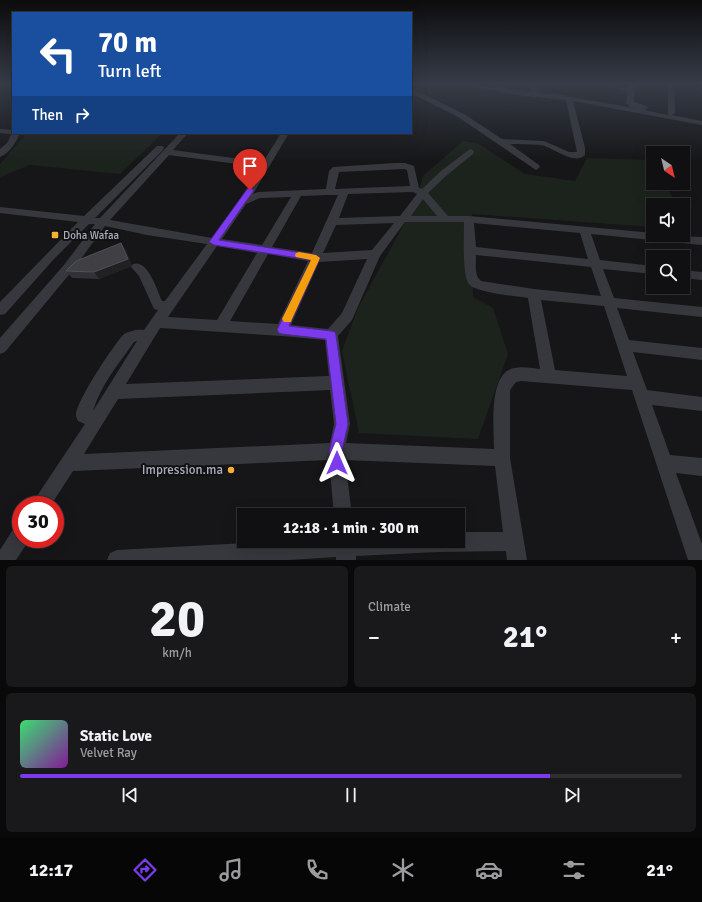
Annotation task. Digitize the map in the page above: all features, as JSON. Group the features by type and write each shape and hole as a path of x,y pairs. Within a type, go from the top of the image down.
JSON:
{"street":[{"path":"448,109 501,141 536,167"},
{"path":"501,141 544,143 567,154 581,155 581,148 571,109"},
{"path":"622,109 702,123"},
{"path":"646,109 669,118 702,118"},
{"path":"669,118 670,109"},
{"path":"0,130 12,132"},
{"path":"0,154 12,143 16,134"},
{"path":"0,310 50,256 174,134"},
{"path":"0,348 68,268 75,257 104,222 183,134"},
{"path":"47,496 97,420 147,336 243,202 283,134"},
{"path":"166,152 265,165"},
{"path":"342,508 336,451 342,424 331,335 347,316 375,254 402,219 419,191 444,174 470,152"},
{"path":"330,193 334,171 336,169 405,166 411,168 419,191 445,219"},
{"path":"243,202 258,195 419,191"},
{"path":"221,325 298,193"},
{"path":"282,330 316,258 344,193"},
{"path":"0,210 104,222 147,231 316,258 375,254"},
{"path":"332,222 402,219 469,219 702,241"},
{"path":"469,219 471,274 475,283 491,288 534,294 702,312"},
{"path":"584,230 698,560"},
{"path":"470,250 646,269"},
{"path":"137,267 144,274 158,305 167,307"},
{"path":"690,275 702,276"},
{"path":"534,294 549,377"},
{"path":"157,322 221,325 331,335"},
{"path":"97,420 84,416 83,412 89,400 129,338 138,335 147,336"},
{"path":"624,345 702,354"},
{"path":"517,560 502,458 503,390 508,379 514,375 549,377 639,390 702,404"},
{"path":"113,392 338,383"},
{"path":"69,463 336,451 502,458"},
{"path":"664,462 702,467"},
{"path":"117,560 514,541"},
{"path":"5,560 13,548"}],"shaded area":[{"path":"26,134 162,134 120,174 30,165 0,177 0,164"},
{"path":"463,141 477,143 525,174 575,181 587,158 646,160 646,190 668,190 673,198 646,198 646,226 472,214 473,297 493,308 508,354 478,439 359,433 342,351 358,308 414,206 423,176"}],"building":[{"path":"121,243 128,259 94,272 66,271 76,261"}],"slow traffic":[{"path":"287,319 316,258 299,255"}],"place":[{"name":"Doha Wafaa","path":"55,235"},
{"name":"Impression.ma","path":"231,470"}],"route":[{"path":"250,190 214,242 316,258 282,330 331,335 342,424 336,451 337,463"}]}
